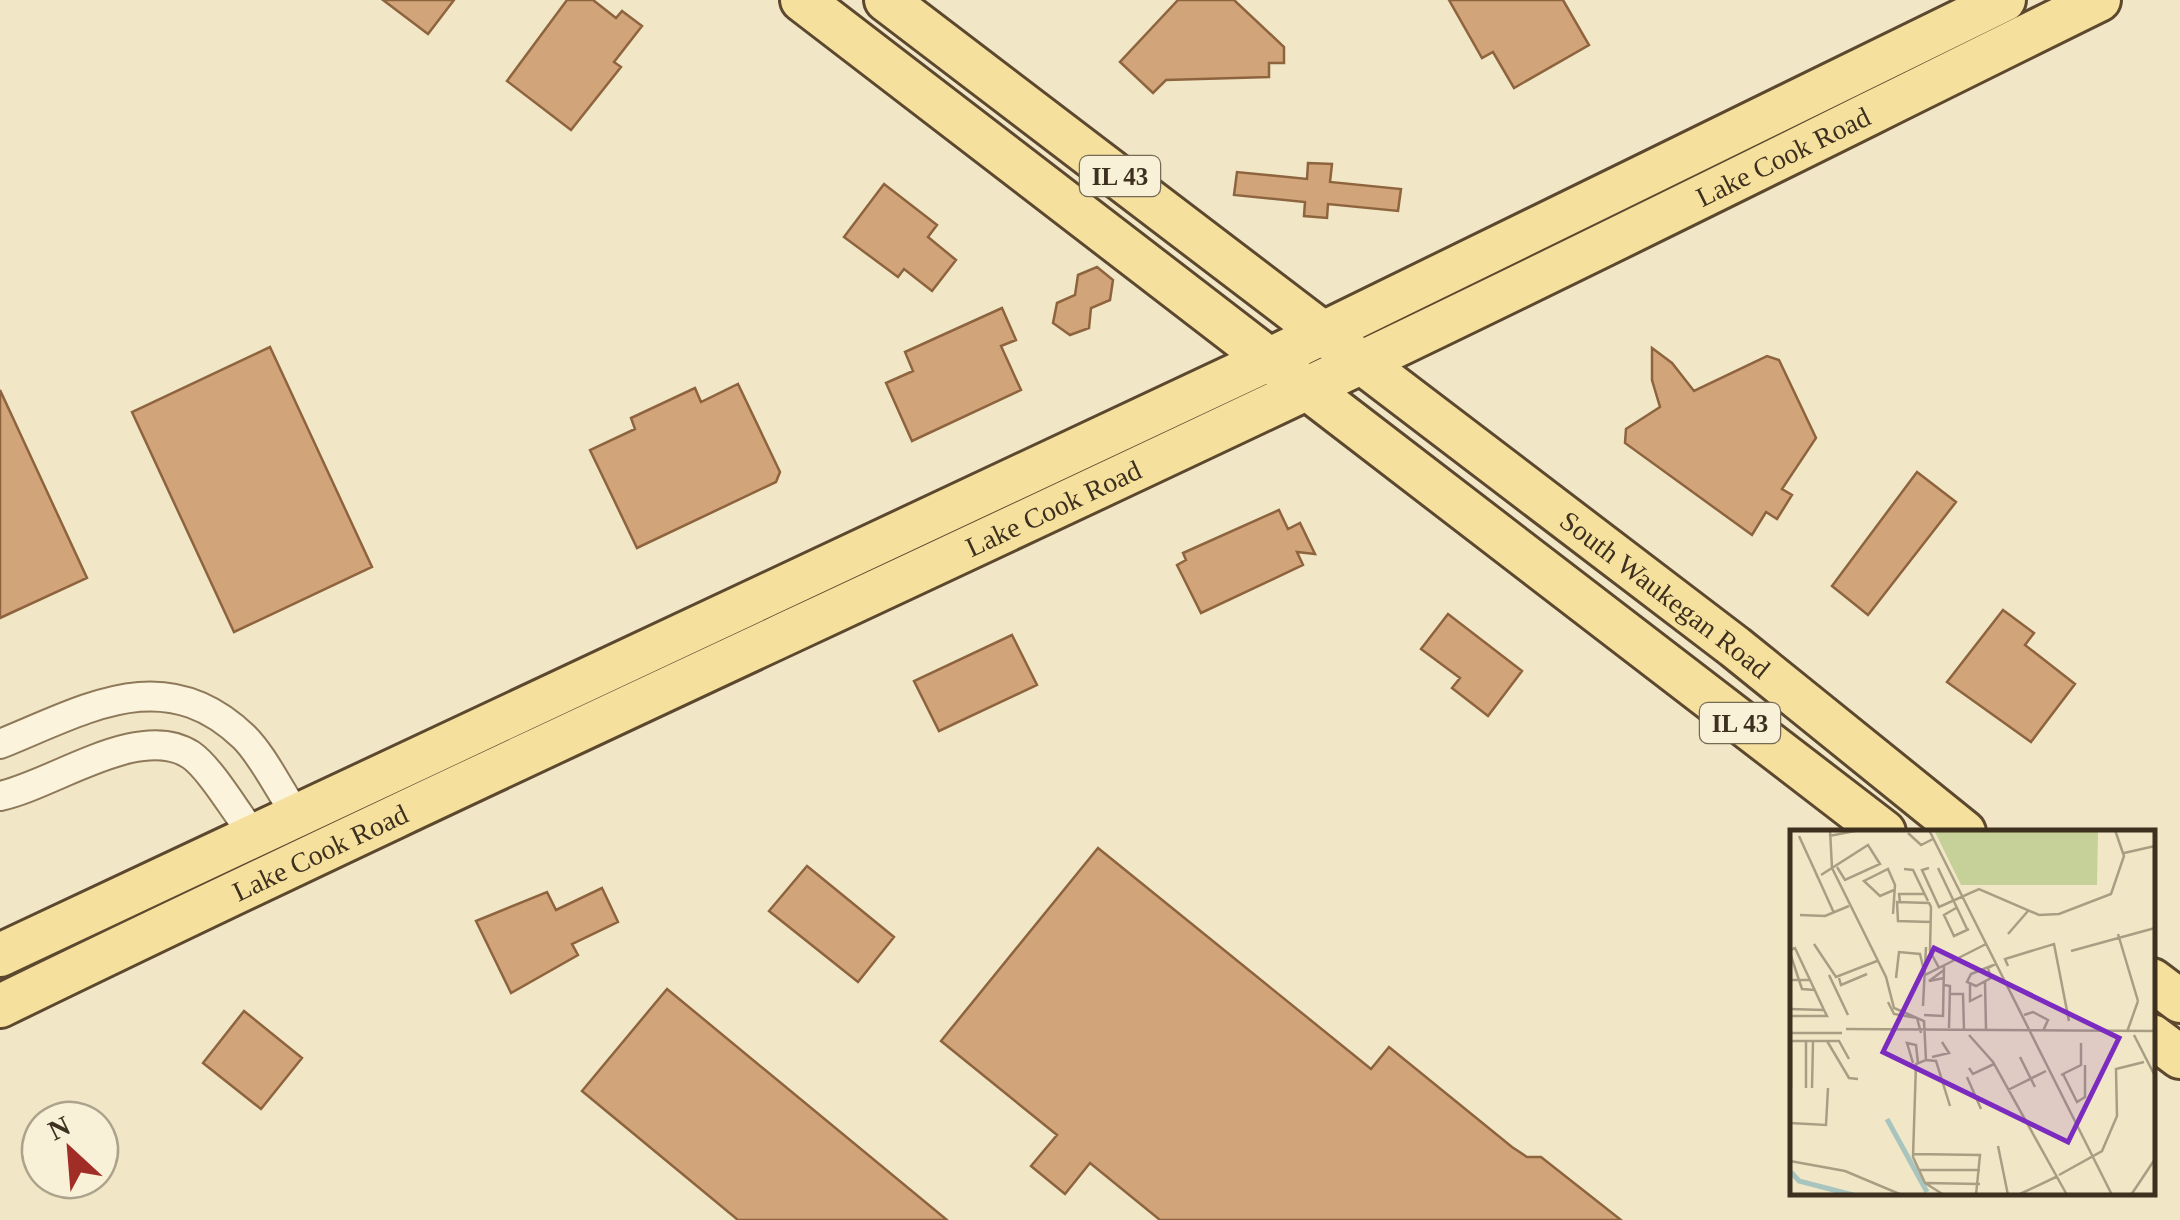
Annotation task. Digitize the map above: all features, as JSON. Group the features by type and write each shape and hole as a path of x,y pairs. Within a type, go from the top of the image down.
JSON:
{"main road":[{"name":"IL 43","path":"802,0 1309,388"},
{"name":"IL 43","path":"886,0 1364,362"},
{"name":"Lake Cook Road","path":"0,954 1270,359 2004,0"},
{"name":"Lake Cook Road","path":"0,1006 280,870 570,738 1364,362 2100,0"},
{"name":"South Waukegan Road","path":"1364,362 1735,647 1962,830"},
{"name":"South Waukegan Road","path":"1309,388 1881,830"},
{"path":"2155,982 2180,1001"},
{"path":"2155,1038 2180,1057"}],"street":[{"path":"0,744 126,694 173,696 208,710 246,738 296,814"},
{"path":"0,796 132,747 168,745 193,756 253,834"}],"building":[{"path":"383,0 454,0 428,34"},
{"path":"567,0 593,0 616,18 622,11 642,26 614,62 621,67 571,130 507,81"},
{"path":"1178,0 1234,0 1284,47 1284,63 1269,63 1269,77 1166,80 1153,93 1120,62"},
{"path":"1449,0 1563,0 1589,45 1514,88 1493,52 1482,58"},
{"path":"1308,163 1332,164 1330,182 1401,189 1398,211 1328,204 1327,218 1304,216 1305,202 1234,195 1237,172 1307,179"},
{"path":"884,184 937,225 928,237 956,260 932,291 904,269 898,277 844,237"},
{"path":"1097,267 1113,280 1110,300 1091,308 1089,328 1070,335 1053,323 1057,303 1075,295 1078,275"},
{"path":"1002,308 1016,340 1001,346 1021,390 912,441 886,383 913,371 905,352"},
{"path":"270,347 372,567 234,632 132,412"},
{"path":"1652,348 1672,363 1694,391 1767,356 1779,360 1816,438 1782,489 1792,495 1777,519 1766,512 1752,535 1625,443 1626,429 1660,407 1652,380"},
{"path":"738,384 780,472 776,482 637,548 590,450 635,429 631,418 695,388 701,402"},
{"path":"0,390 87,578 0,618"},
{"path":"1917,472 1956,502 1868,615 1832,586"},
{"path":"1279,510 1288,529 1300,523 1315,554 1297,552 1303,565 1201,613 1177,565 1186,560 1183,553"},
{"path":"2003,610 2034,633 2025,645 2075,684 2031,742 1947,682"},
{"path":"1448,614 1522,671 1488,716 1452,688 1460,678 1421,649"},
{"path":"1012,635 1037,685 939,731 914,681"},
{"path":"1098,848 1371,1069 1389,1047 1512,1147 1527,1157 1541,1157 1621,1220 1160,1220 1090,1163 1065,1194 1031,1166 1057,1135 941,1041"},
{"path":"807,866 894,937 858,982 769,911"},
{"path":"602,888 618,922 572,944 578,955 511,993 476,921 547,892 556,910"},
{"path":"667,989 947,1220 738,1220 582,1091"},
{"path":"244,1011 302,1058 261,1109 203,1063"}]}
